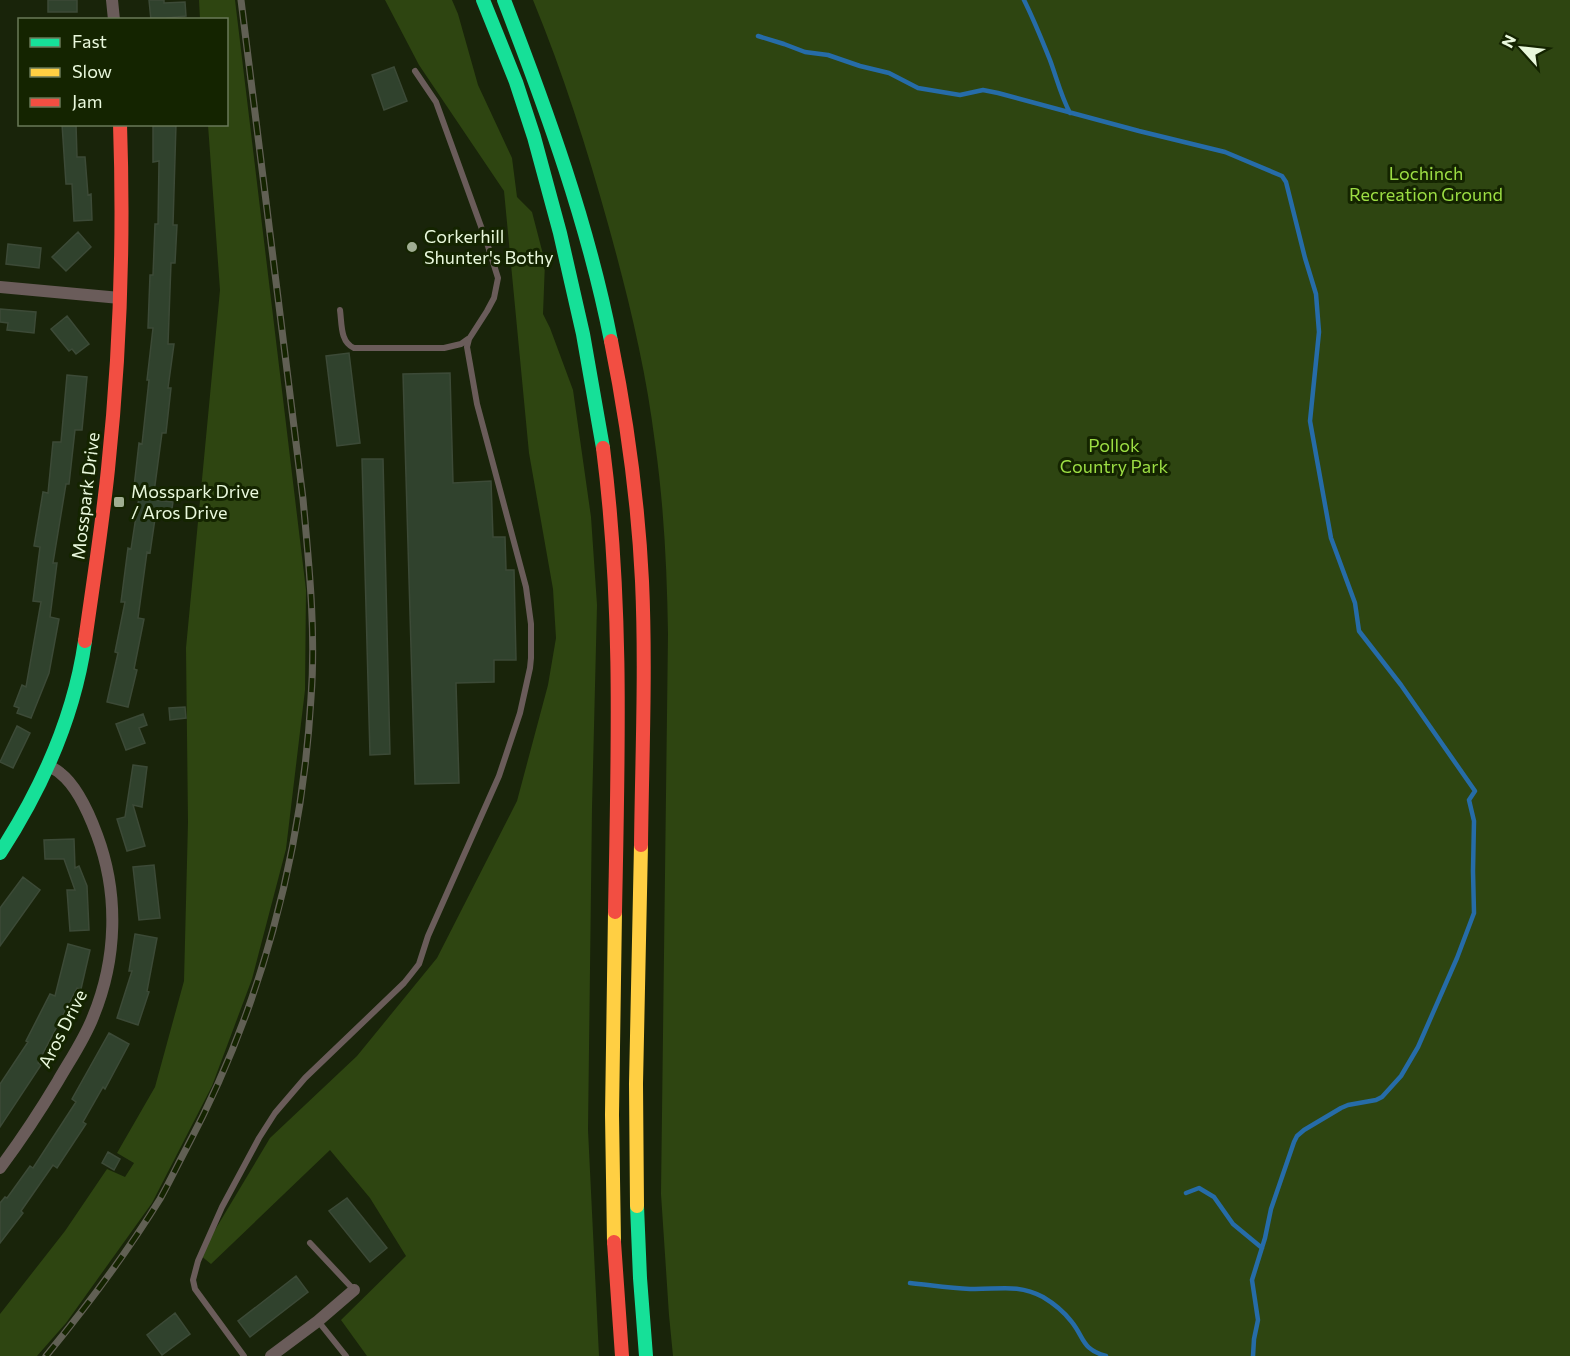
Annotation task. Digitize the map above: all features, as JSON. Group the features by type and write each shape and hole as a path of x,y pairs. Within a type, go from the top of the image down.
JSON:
{"main road":[{"path":"483,0 526,112 561,235 594,381 612,519 618,717 611,1181 614,1263 622,1356"},
{"path":"504,0 555,137 597,279 619,385 637,523 642,588 644,670 636,1164 638,1253 646,1356"},
{"name":"Mosspark Drive","path":"0,853 12,836 48,766 80,671 99,547 113,418 120,298 122,161 120,126"}],"street":[{"path":"112,0 114,18"},
{"path":"0,287 120,298"},
{"name":"Aros Drive","path":"0,1168 31,1126 80,1044 93,1018 111,955 113,918 110,880 103,850 93,823 75,789 61,773 48,766"},
{"path":"271,1356 318,1321 354,1290"}],"lane":[{"path":"244,1356 195,1289 193,1280 198,1261 222,1207 275,1113 305,1078 404,983 419,964 428,936 493,793 525,693 531,658 529,604 523,570 477,404 467,346 494,298 498,278 436,102 415,71"},
{"path":"340,310 344,340 347,345 354,348 444,348 461,344 469,339"},
{"path":"310,1243 354,1290"},
{"path":"318,1321 346,1356"}],"green space":[{"path":"199,0 235,0 306,590 305,690 286,849 252,979 212,1086 152,1203 66,1323 37,1356 0,1356 0,1314 65,1231 107,1169 125,1177 134,1163 117,1153 155,1087 184,981 188,822 186,648 220,290 208,126 228,126 228,18 200,18"},
{"path":"385,0 452,0 478,85 512,158 517,197 532,212 545,262 543,314 573,390 591,517 597,605 588,1130 599,1356 367,1356 341,1320 406,1256 370,1198 330,1150 211,1264 200,1255 270,1138 357,1056 437,958 517,801 548,685 556,638 553,589 529,453 504,191 419,65"},
{"name":"Pollok Country Park","path":"533,0 1570,0 1570,1356 673,1356 661,1194 668,634 661,490 647,388 623,278 583,139"}],"building":[{"path":"48,0 77,0 77,12 48,12"},
{"path":"149,0 164,0 164,3 185,2 186,16 151,18"},
{"path":"394,67 407,101 384,110 372,75"},
{"path":"62,126 76,126 77,157 85,157 88,195 91,194 92,220 74,221 72,184 66,184"},
{"path":"153,126 176,126 173,225 177,225 175,263 171,263 168,344 174,344 168,388 171,388 166,433 162,433 153,500 173,502 171,515 156,512 150,553 147,552 138,618 144,619 134,669 137,670 128,707 107,702 118,653 115,652 125,602 121,602 128,548 131,549 139,497 133,496 139,443 142,444 149,380 147,380 153,328 148,328 150,275 153,275 155,224 158,224 159,161 153,162"},
{"path":"78,232 91,247 66,271 52,257"},
{"path":"8,244 41,248 39,268 6,264"},
{"path":"0,309 36,312 34,333 7,330 8,323 0,322"},
{"path":"67,316 89,344 76,354 72,349 69,351 51,329"},
{"path":"349,353 360,443 337,446 326,356"},
{"path":"450,373 453,483 491,481 493,537 505,537 506,570 514,570 516,660 494,660 494,682 456,683 459,783 415,784 403,374"},
{"path":"67,375 87,377 82,430 75,430 69,484 66,484 53,563 57,563 50,617 59,619 49,673 31,718 17,713 19,708 14,706 22,685 26,687 41,602 33,601 40,547 34,546 43,492 48,493 53,442 61,442"},
{"path":"362,459 383,459 390,754 370,755"},
{"path":"185,707 186,718 170,720 169,708"},
{"path":"143,714 147,725 139,728 145,743 126,750 116,724"},
{"path":"17,726 30,733 13,768 0,762"},
{"path":"133,765 147,767 142,807 133,805 145,846 127,851 117,819 125,817"},
{"path":"74,839 75,868 79,866 87,886 89,930 70,931 67,890 75,890 64,859 45,859 44,840"},
{"path":"154,865 160,918 139,920 133,867"},
{"path":"23,877 40,890 0,946 0,908"},
{"path":"135,934 157,938 147,991 149,992 138,1025 117,1018 132,971 129,971"},
{"path":"68,944 90,950 81,989 77,988 38,1063 41,1065 0,1127 0,1084 28,1042 26,1041 50,994 55,996"},
{"path":"109,1033 129,1044 105,1089 103,1087 83,1122 86,1124 57,1168 53,1165 21,1211 23,1213 0,1243 0,1203 5,1197 7,1198 30,1166 33,1168 76,1102 72,1099"},
{"path":"108,1152 120,1159 114,1170 102,1163"},
{"path":"347,1198 387,1248 370,1262 329,1211"},
{"path":"296,1276 308,1292 250,1337 238,1321"},
{"path":"175,1313 190,1334 162,1355 147,1335"}],"waterway":[{"path":"1024,0 1035,22 1070,113"},
{"path":"758,36 805,52 828,55 889,73 918,88 960,95 983,90 998,93 1225,152 1282,176 1286,182 1316,294 1319,332 1310,421 1331,538 1355,603 1359,631 1401,685 1475,791 1469,800 1474,821 1474,913 1418,1047 1401,1076 1382,1097 1341,1108 1304,1130 1294,1142 1271,1209 1252,1280 1258,1320 1253,1356"},
{"path":"1186,1193 1199,1188 1214,1197 1233,1224 1262,1248"},
{"path":"910,1283 970,1289 1007,1288 1034,1293 1047,1299 1065,1314 1092,1350 1106,1356"}],"railway":[{"path":"46,1356 134,1240 167,1187 212,1096 256,987 287,873 298,815 311,698 312,623 309,573 303,499 241,0"}],"traffic: fast":[{"path":"483,0 516,82 534,137 560,233 583,334 603,448"},
{"path":"504,0 565,168 591,254 611,341"},
{"path":"0,853 29,803 54,752 73,697 85,641"},
{"path":"637,1206 646,1356"}],"traffic: slow":[{"path":"637,1206 636,1084 641,845"},
{"path":"614,1242 612,1115 615,912"}],"traffic: jam":[{"path":"85,641 106,491 116,383 121,254 120,126"},
{"path":"611,341 631,460 642,581 644,680 641,845"},
{"path":"603,448 614,564 618,680 615,912"},
{"path":"614,1242 622,1356"}],"place":[{"name":"Corkerhill Shunter's Bothy","path":"412,247"},
{"name":"Mosspark Drive / Aros Drive","path":"119,502"}],"park label":[{"name":"Lochinch Recreation Ground","path":"1426,184"}]}
